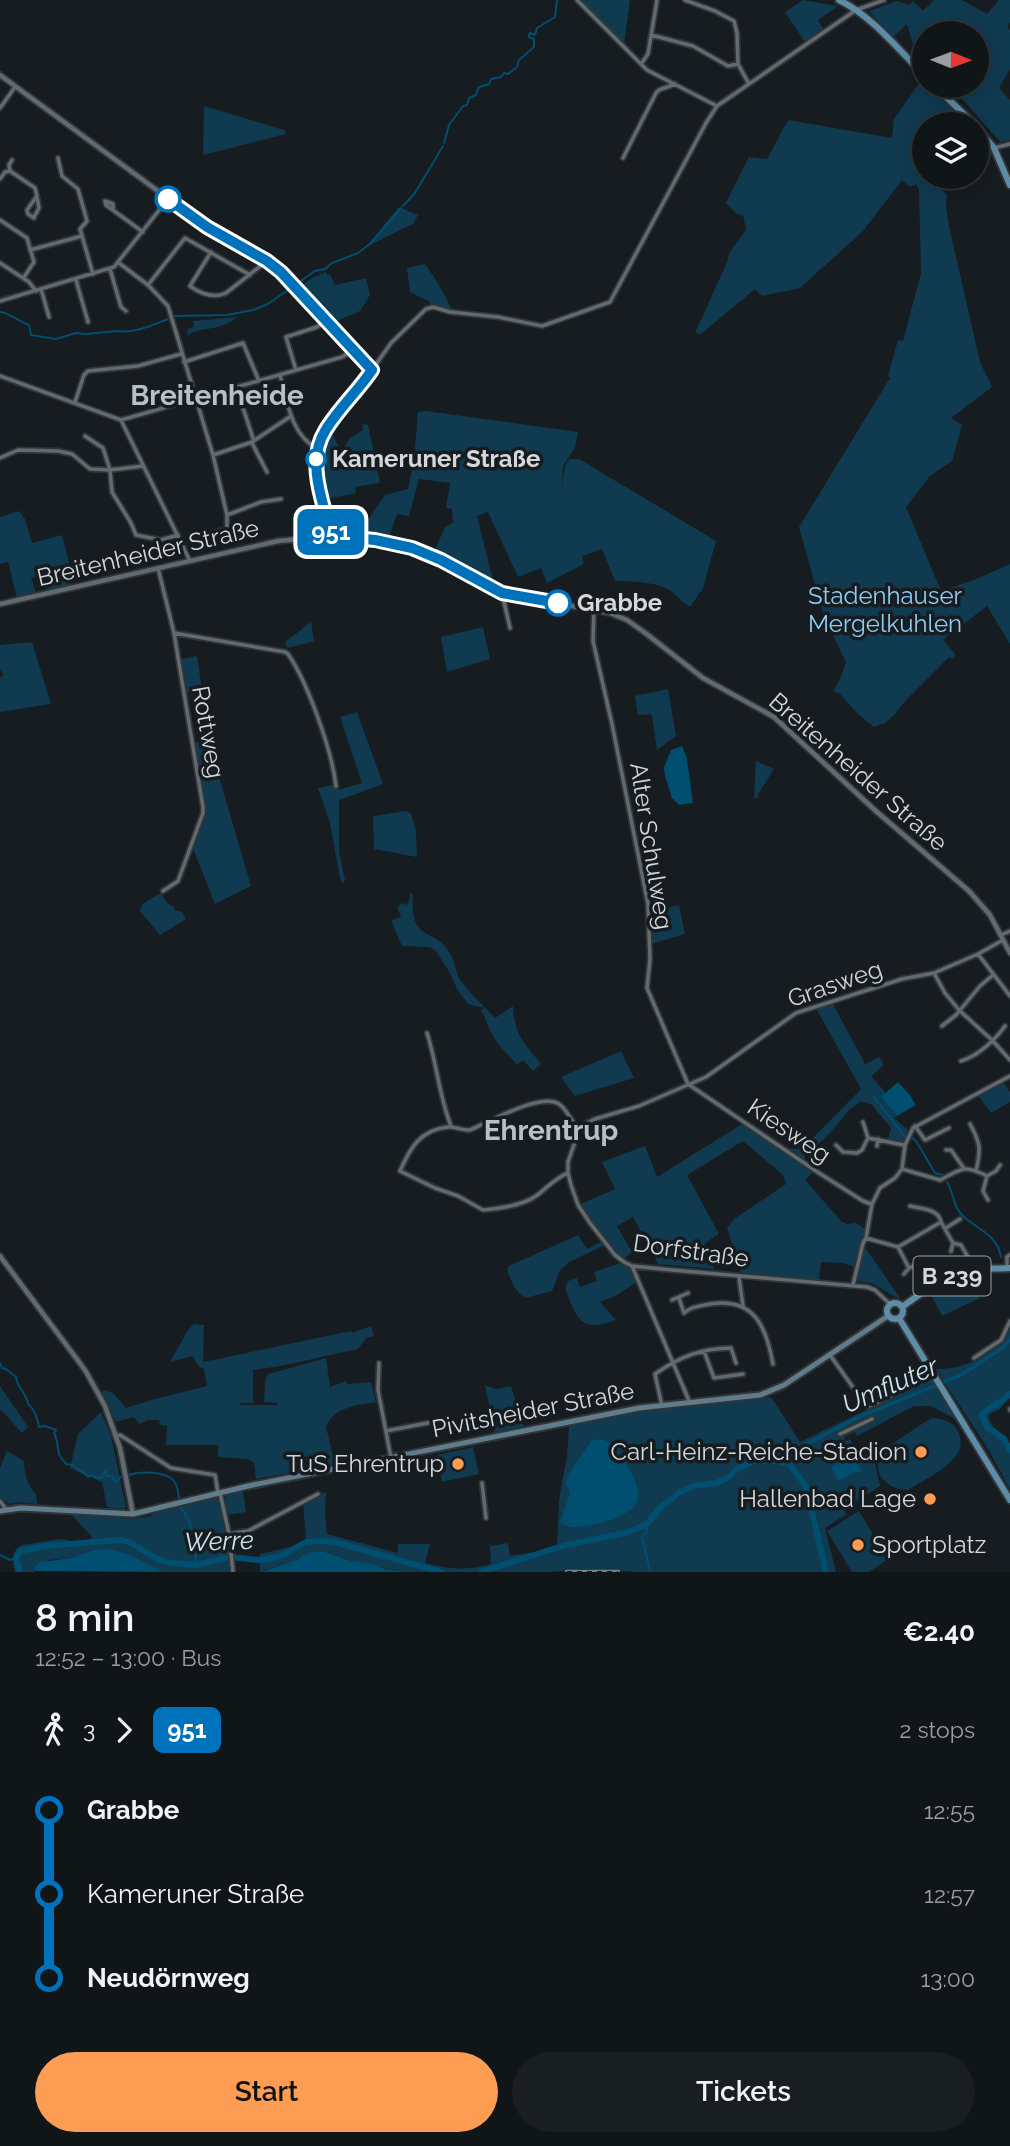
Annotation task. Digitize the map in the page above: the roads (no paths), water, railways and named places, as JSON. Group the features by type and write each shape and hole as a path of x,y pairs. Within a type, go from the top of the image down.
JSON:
{"main road":[{"path":"839,0 856,10 912,64"},
{"path":"947,98 961,112"},
{"path":"989,142 1010,185"},
{"name":"B 239","path":"902,1307 935,1284 962,1272 1008,1268"},
{"name":"B 239","path":"900,1318 893,1319 888,1316 887,1311 891,1305 902,1307"},
{"name":"B 239","path":"900,1318 902,1307"},
{"name":"Pivitsheider Straße","path":"3,1510 21,1508 133,1514 219,1493 639,1408 749,1397 769,1392 888,1316"},
{"name":"B 239","path":"900,1318 1010,1500"}],"street":[{"path":"577,0 647,70 717,106"},
{"path":"641,64 648,54 657,0"},
{"path":"685,0 734,21 738,64 749,84"},
{"path":"332,536 317,477 317,448 325,430 391,343 426,309 433,307 542,326 610,302 717,106 856,10 884,0"},
{"path":"651,35 692,46 728,66 738,64"},
{"path":"0,75 207,227 267,261 295,287 372,370"},
{"path":"623,158 656,93 675,84"},
{"path":"0,108 15,86"},
{"path":"994,148 1010,144"},
{"path":"58,158 62,177 78,189 87,221 80,229 93,274"},
{"path":"0,179 7,172 10,162"},
{"path":"7,172 35,188 37,196 39,206 34,217 28,214 27,210 37,196"},
{"path":"0,301 110,269 119,263 168,199"},
{"path":"32,205 39,206"},
{"path":"113,210 143,232"},
{"path":"0,220 27,238 34,262 24,277"},
{"path":"30,250 82,236"},
{"path":"148,285 183,238 188,238 250,275"},
{"path":"211,252 190,284 208,296 226,293 267,261"},
{"path":"0,263 24,277 38,290 49,317"},
{"path":"119,263 148,285 168,306 213,455 227,515 227,529 209,534"},
{"path":"110,269 121,307 126,311"},
{"path":"75,279 88,322"},
{"path":"296,370 286,337 317,327 325,321"},
{"path":"184,362 243,343 259,381"},
{"path":"0,376 121,420 342,358 352,351"},
{"path":"75,402 84,375 88,371 138,366 181,354"},
{"path":"279,375 291,416 306,442 317,448"},
{"path":"236,387 253,441 267,472"},
{"path":"213,455 253,441 291,416"},
{"path":"121,420 190,561"},
{"path":"85,436 103,448 110,470 112,492 136,536 161,540 178,535"},
{"path":"0,458 24,449 72,454 90,469 110,470 143,466"},
{"path":"227,515 261,502 281,499"},
{"name":"Breitenheider Straße","path":"0,604 278,541 332,536 375,540 412,548 441,560 502,593 594,609 627,620 703,678 774,717 868,804 969,891 990,915 1010,953"},
{"name":"Rottweg","path":"158,568 174,633 203,813 178,881 163,891"},
{"path":"502,593 510,628"},
{"name":"Alter Schulweg","path":"594,609 592,632 595,654 610,711 648,904 650,959 647,988 688,1084"},
{"path":"174,633 288,654 315,708 336,786"},
{"name":"Grasweg","path":"688,1084 706,1077 796,1013 902,979 934,973 978,954 1010,931"},
{"path":"978,954 1010,996"},
{"path":"934,973 958,1010 1010,1060"},
{"path":"942,1026 956,1015 993,975"},
{"path":"961,1061 967,1060 993,1041 1005,1026"},
{"path":"427,1033 441,1094 452,1126"},
{"path":"853,1286 872,1204 880,1188 895,1178 902,1169 905,1145 910,1132 915,1126 1010,1076"},
{"path":"579,1130 557,1102 548,1100 528,1104 470,1130 452,1126 424,1135 410,1147 400,1171 483,1210 523,1202 535,1197 558,1177 568,1174 568,1162 579,1130 585,1124 639,1107 688,1084"},
{"name":"Kiesweg","path":"688,1084 819,1173 872,1204"},
{"path":"836,1145 843,1152 857,1153 862,1150 868,1138 863,1122"},
{"path":"970,1125 980,1142 976,1171"},
{"path":"915,1126 925,1140 949,1128"},
{"path":"868,1138 905,1145"},
{"path":"877,1146 878,1139"},
{"path":"946,1150 951,1150 963,1168"},
{"path":"988,1200 983,1191 987,1176 1000,1165"},
{"path":"902,1169 940,1180 963,1168 987,1176"},
{"name":"Dorfstraße","path":"568,1174 578,1205 590,1223 615,1255 632,1266 867,1287 876,1290 891,1305"},
{"path":"910,1206 936,1212 953,1243 951,1251"},
{"path":"946,1228 960,1219"},
{"path":"866,1238 898,1247 941,1222"},
{"path":"953,1243 961,1245 969,1259"},
{"path":"898,1247 909,1268"},
{"path":"1008,1268 1007,1257 1010,1255"},
{"path":"0,1256 90,1378 105,1406 117,1436 133,1514"},
{"path":"904,1274 909,1268 922,1262 932,1275"},
{"path":"632,1266 690,1403"},
{"path":"739,1276 743,1306"},
{"path":"672,1300 688,1293"},
{"path":"679,1298 684,1313 689,1309 718,1303 743,1306 757,1318 773,1364"},
{"path":"974,1358 1001,1340 1010,1321"},
{"path":"663,1405 655,1374 673,1362 704,1350 731,1348 736,1363"},
{"path":"704,1350 714,1378 743,1374"},
{"path":"830,1355 867,1407 900,1392 929,1365"},
{"path":"379,1363 378,1390 391,1458"},
{"path":"840,1434 872,1419"},
{"path":"386,1431 443,1420"},
{"path":"117,1436 120,1435 171,1468 215,1475 229,1534 233,1572"},
{"path":"482,1483 486,1518"},
{"path":"229,1534 248,1531 318,1494"},
{"path":"0,1501 3,1510"}],"waterway":[{"path":"444,143 449,125 463,106 467,105 469,98 476,95 479,87 489,84 491,79 501,77 504,73 508,74 534,47 534,39 529,35 535,35 537,28 555,17 557,0"},
{"path":"403,206 415,193 443,146"},
{"path":"175,316 227,315 268,304 315,271 358,253 371,243 401,208"},
{"path":"0,312 29,325 31,335 56,339 76,333 136,330 168,319"},
{"path":"874,1097 905,1137"},
{"path":"912,1138 935,1173 943,1175"},
{"path":"947,1182 960,1213 992,1238 1001,1257"},
{"name":"Umfluter","path":"781,1461 793,1451 859,1417 961,1375 1010,1340"},
{"path":"0,1363 2,1368 16,1377 39,1427 56,1430 54,1433 59,1453 66,1464 73,1465 88,1477 103,1477 105,1471 115,1482 121,1477"},
{"name":"Werre","path":"1010,1394 982,1415 987,1427 1004,1439 1010,1450"},
{"name":"Werre","path":"481,1572 562,1546 625,1533 646,1525 661,1507 680,1492 693,1486 717,1483 754,1461 789,1464 806,1486 826,1572"},
{"path":"129,1475 165,1475 175,1483 179,1498"},
{"path":"181,1507 190,1523 197,1565"},
{"path":"646,1525 647,1531 642,1537 650,1571"},
{"name":"Werre","path":"20,1572 16,1558 20,1551 45,1546 122,1540 157,1559 197,1565 229,1557 259,1560 272,1558 306,1542 322,1541 441,1572"},
{"path":"0,1555 10,1560 16,1558"}],"railway":[{"path":"567,1572 618,1572"}],"place":[{"name":"Kameruner Straße","path":"316,459"},
{"name":"Grabbe","path":"558,603"},
{"name":"Carl-Heinz-Reiche-Stadion","path":"921,1452"},
{"name":"TuS Ehrentrup","path":"458,1464"},
{"name":"Hallenbad Lage","path":"930,1499"},
{"name":"Sportplatz","path":"858,1545"}],"district":[{"name":"Breitenheide","path":"217,395"},
{"name":"Ehrentrup","path":"551,1130"}],"park label":[{"name":"Stadenhauser Mergelkuhlen","path":"885,610"}]}
